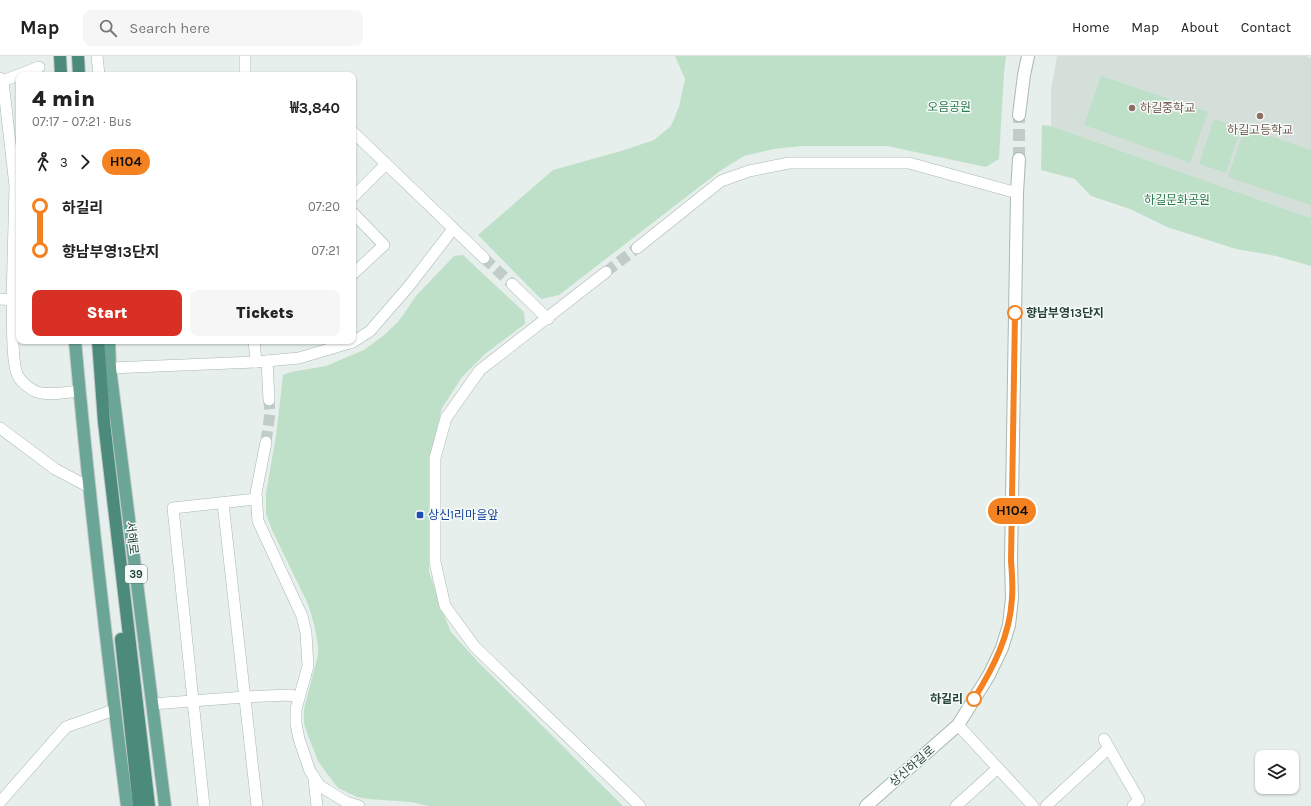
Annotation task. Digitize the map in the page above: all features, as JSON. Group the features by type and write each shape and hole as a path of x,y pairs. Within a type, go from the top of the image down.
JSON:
{"highway":[{"path":"60,56 61,72"},
{"path":"78,56 79,72"},
{"name":"서해로","path":"90,344 139,806"},
{"name":"서해로","path":"98,344 104,422 149,806"}],"main road":[{"path":"75,344 89,487 114,710 127,806"},
{"name":"서해로","path":"109,344 110,368 165,806"}],"street":[{"path":"97,56 99,72"},
{"path":"244,56 245,72"},
{"path":"1019,116 1028,56"},
{"path":"24,72 39,67"},
{"path":"16,75 1,80 14,186 12,300 15,366 18,376 24,384 36,392 48,394 80,390"},
{"path":"356,135 484,258"},
{"name":"상신하길로","path":"866,806 958,725 989,675 1002,648 1009,625 1012,598 1011,561 1017,193 1019,159"},
{"path":"636,248 721,181 749,171 789,163 909,162 1017,193"},
{"path":"356,194 386,164"},
{"path":"356,216 384,245 356,271"},
{"path":"356,340 370,331 409,286 452,228"},
{"path":"606,272 548,319 480,370 446,418 435,458 435,562 445,606 475,647 640,806"},
{"path":"512,284 548,319"},
{"path":"0,299 12,300"},
{"path":"255,344 261,361 269,400"},
{"path":"110,368 299,358 346,344"},
{"path":"0,428 54,469 89,487"},
{"path":"266,442 256,493 258,521 302,616 306,633 308,666 296,709 296,724 299,739 304,756 320,786 332,795 346,802 359,806"},
{"path":"204,806 173,508 256,499"},
{"path":"223,503 257,806"},
{"path":"152,704 245,697 289,695 299,697"},
{"path":"0,802 66,727 114,710"},
{"path":"958,725 1033,806"},
{"path":"1046,806 1107,744 1139,804"},
{"path":"956,806 998,768"},
{"path":"314,776 317,806"}],"shaded area":[{"path":"1057,56 1306,56 1311,58 1311,218 1051,126 1051,90"}],"green space":[{"name":"오음공원","path":"675,56 1006,56 999,159 986,167 887,146 802,146 774,149 744,156 720,171 559,295 541,299 478,235 553,170 654,140 671,126 679,107 685,79"},
{"path":"1101,76 1208,112 1190,163 1084,125"},
{"path":"1214,119 1241,128 1226,173 1199,164"},
{"name":"하길문화공원","path":"1042,125 1051,126 1311,218 1311,266 1276,256 1236,249 1167,227 1130,209 1091,196 1075,179 1041,170"},
{"path":"1245,128 1311,150 1311,205 1228,177"},
{"path":"463,255 524,312 525,324 485,354 462,377 442,408 431,453 429,571 441,608 451,632 479,663 623,806 429,806 411,802 357,797 338,788 328,775 318,761 304,723 304,709 318,655 314,624 308,604 272,530 266,514 266,493 276,436 283,375 291,372 326,366 364,350 397,323 415,297 454,256"}],"tunnel":[{"path":"1019,115 1019,159"},
{"path":"606,272 637,248"},
{"path":"484,258 512,284"},
{"path":"266,442 270,413 269,400"}],"bus line":[{"name":"H104","path":"974,699 989,675 1002,648 1009,625 1012,598 1011,561 1015,313"}],"place":[{"name":"하길중학교","path":"1132,108"},
{"name":"하길고등학교","path":"1260,116"},
{"name":"향남부영13단지","path":"1015,313"},
{"name":"상신1리마을앞","path":"420,515"},
{"name":"하길리","path":"974,699"}]}
